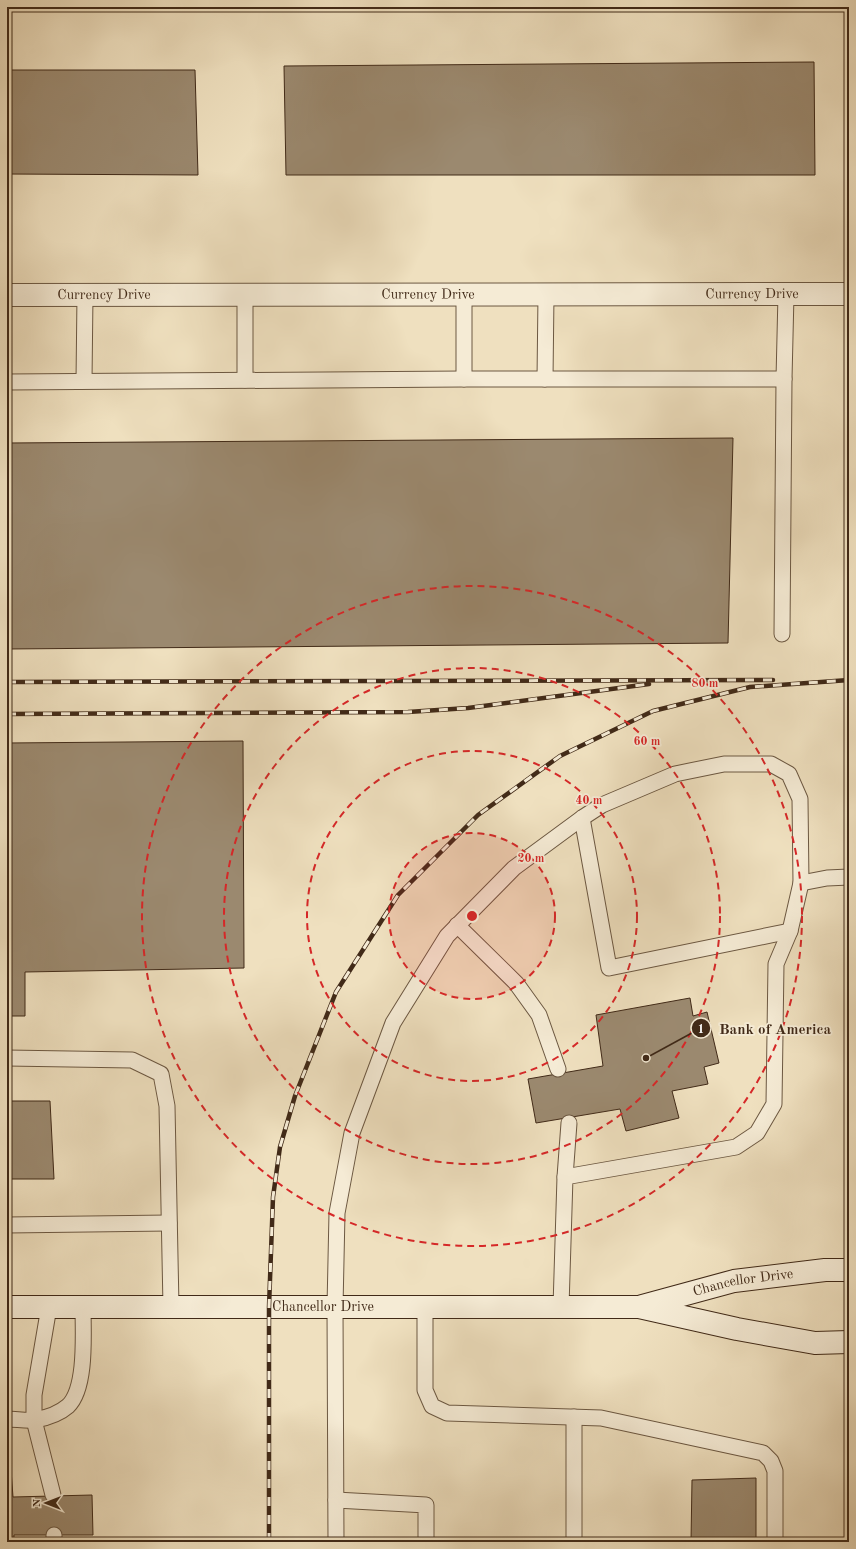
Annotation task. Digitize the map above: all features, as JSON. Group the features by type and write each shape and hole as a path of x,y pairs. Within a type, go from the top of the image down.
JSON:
{"street":[{"name":"Currency Drive","path":"7,295 849,294"},
{"name":"Chancellor Drive","path":"639,1307 734,1281 825,1270 849,1270"},
{"name":"Chancellor Drive","path":"7,1307 639,1307 737,1329 814,1343 849,1342"}],"lane":[{"path":"464,294 464,379"},
{"path":"782,634 786,294"},
{"path":"84,381 85,295"},
{"path":"245,295 245,380"},
{"path":"545,379 546,295"},
{"path":"7,382 464,379 784,379"},
{"path":"336,1542 335,1307 337,1213 352,1133 392,1023 447,936 514,868 582,818 602,805 675,774 724,764 771,764 789,774 800,799 801,883 790,931 776,964 774,1104 757,1133 736,1147 565,1178"},
{"path":"582,818 609,968 790,931"},
{"path":"801,883 827,878 849,877"},
{"path":"458,925 516,983 539,1015 558,1069"},
{"path":"7,1058 132,1060 161,1074 167,1106 171,1307"},
{"path":"561,1307 565,1178 569,1123"},
{"path":"7,1225 169,1223"},
{"path":"49,1307 34,1395 34,1420 53,1495"},
{"path":"7,1419 34,1420 52,1415 62,1410 73,1398 82,1373 84,1307"},
{"path":"426,1307 425,1390 432,1406 447,1413 602,1418 763,1453 771,1461 775,1471 775,1542"},
{"path":"574,1417 574,1542"},
{"path":"336,1500 426,1505 426,1542"}],"building":[{"path":"814,62 815,175 286,175 284,66"},
{"path":"7,70 195,70 198,175 7,174"},
{"path":"733,438 728,643 7,649 7,443"},
{"path":"243,741 244,968 25,972 25,1016 7,1016 7,743"},
{"path":"690,998 693,1016 707,1012 719,1063 704,1067 708,1084 672,1091 679,1118 626,1131 620,1109 536,1123 528,1079 603,1066 596,1015"},
{"path":"7,1101 50,1101 54,1179 7,1179"},
{"path":"11,1470 13,1497 92,1495 93,1535 14,1535 14,1542 7,1542 7,1471"},
{"path":"756,1478 756,1542 691,1542 692,1480"}],"railway":[{"path":"7,682 773,680"},
{"path":"269,1542 269,1307 273,1197 280,1147 295,1096 336,992 398,895 478,815 560,756 653,711 750,687 849,680"},
{"path":"7,714 408,712 468,708 649,684"}],"place":[{"name":"Bank of America","path":"646,1058"}]}
